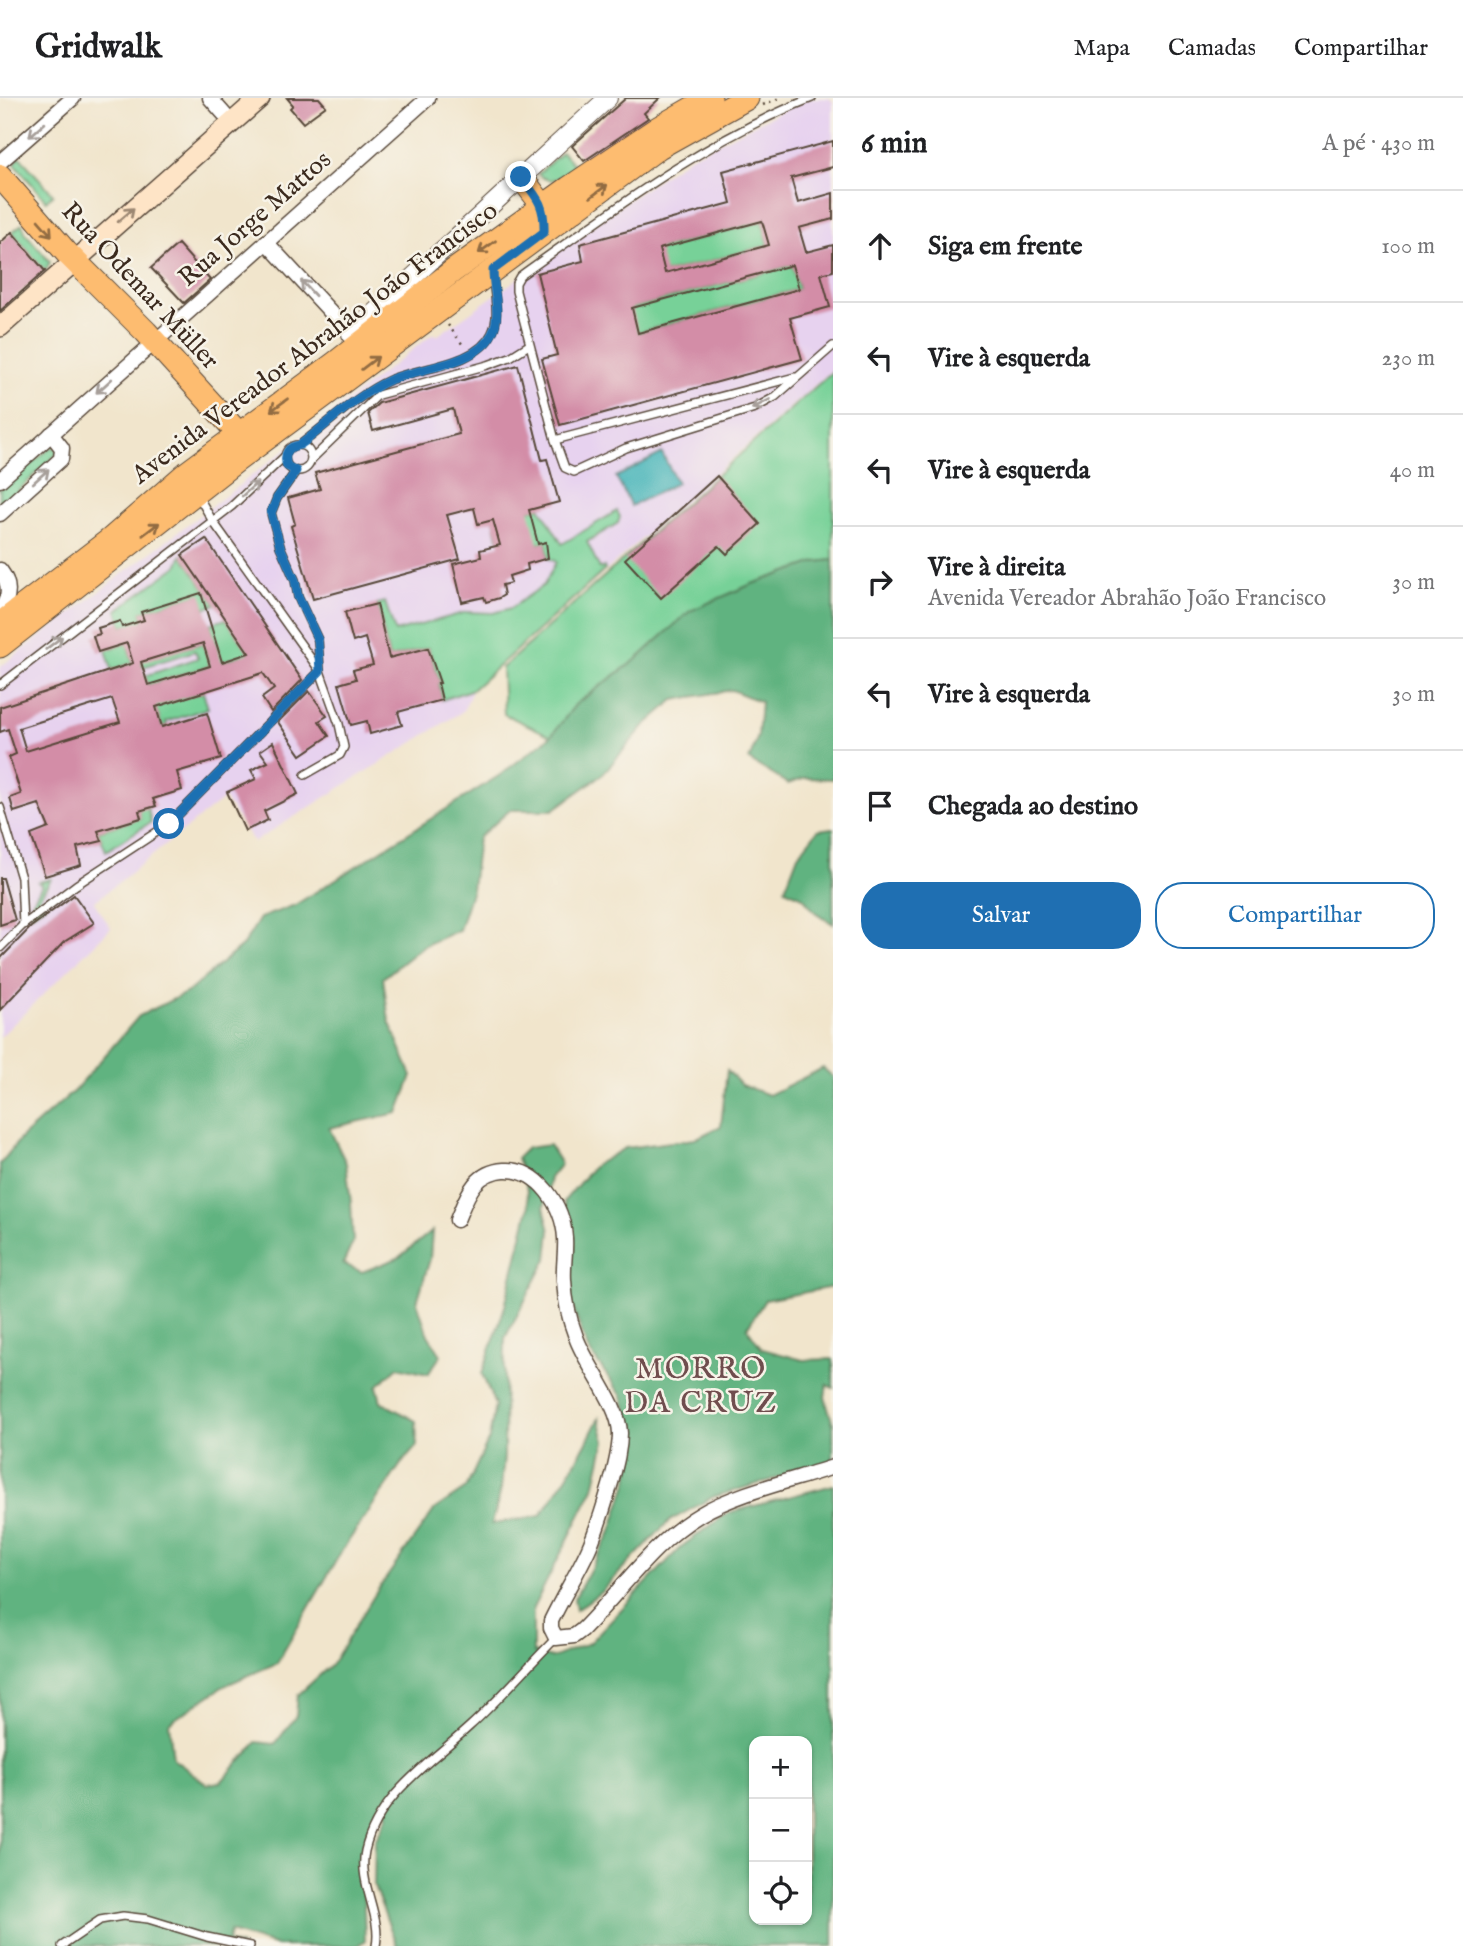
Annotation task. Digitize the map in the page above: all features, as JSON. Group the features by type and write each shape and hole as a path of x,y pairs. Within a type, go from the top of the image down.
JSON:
{"main road":[{"path":"0,327 260,98"},
{"name":"Avenida Vereador Abrahão João Francisco","path":"0,646 197,494 334,364 411,303 542,206 659,128 710,98"},
{"name":"Avenida Vereador Abrahão João Francisco","path":"0,624 111,539 149,504 242,449 493,270 659,147 747,98"},
{"name":"Rua Odemar Müller","path":"0,176 75,261 154,340 242,449"},
{"path":"521,177 542,206 545,217 544,232"},
{"path":"334,364 351,334"}],"street":[{"path":"0,162 73,98"},
{"path":"210,98 232,123"},
{"name":"Rua Jorge Mattos","path":"0,480 428,98"},
{"path":"266,242 351,334 608,98"},
{"path":"0,514 61,459 62,448 51,434"},
{"path":"0,570 5,577 8,593 0,610"},
{"path":"457,1220 468,1193 479,1178 493,1171 510,1170 528,1174 540,1183 553,1200 563,1227 564,1280 576,1340 613,1407 620,1429 618,1454 593,1536 551,1620 551,1628 556,1638 574,1636 582,1630 659,1548 699,1515 729,1501 833,1466"}],"lane":[{"path":"812,98 776,112 671,171 520,276 516,290 555,440 565,468 574,472 626,448 755,408 775,397 833,346"},
{"path":"0,685 232,506 285,456 290,448 300,445 379,385 468,356 485,344 493,332 496,318 493,270"},
{"path":"285,456 287,466 296,471 305,469 378,395 488,365 510,357 530,345"},
{"path":"555,440 799,376"},
{"path":"300,445 309,451 311,460"},
{"path":"0,948 23,925 76,885 169,824 320,671 318,640 298,597 295,580 280,546 271,513 277,498 296,471"},
{"path":"197,494 212,520 320,671 340,724 344,747 340,755 304,775"},
{"path":"0,807 23,887 23,925"},
{"path":"0,840 9,837"},
{"path":"376,1946 378,1936 365,1878 365,1854 373,1828 397,1793 422,1766 470,1727 556,1638"},
{"path":"62,1946 100,1920 123,1916 148,1919 206,1937 250,1946"}],"path":[{"path":"442,329 447,324 466,349 468,356"}],"shaded area":[{"path":"807,98 829,98 833,102 833,369 473,689 463,711 254,842 224,798 94,902 111,928 0,1037 0,667 434,333 437,336 688,158"}],"green space":[{"path":"562,152 576,167 552,180 538,174"},
{"path":"19,156 53,194 46,201 15,164"},
{"path":"762,221 769,245 625,284 619,260"},
{"path":"22,224 26,234 50,262 45,272 12,232"},
{"path":"792,265 799,289 618,338 632,308"},
{"path":"833,371 833,560 816,562 752,584 690,611 637,659 576,704 551,736 504,714 502,668"},
{"path":"53,446 59,452 0,508 0,489"},
{"path":"540,507 562,544 617,511 620,517 618,523 587,542 600,569 604,567 605,570 473,689 442,700 440,682 428,648 389,658 377,604 385,602 395,632 467,612 493,613 511,608 544,585 556,562 548,558 546,542 538,544 518,533 498,538 494,520"},
{"path":"182,555 216,604 205,609 200,594 141,612 146,628 129,625 122,627 117,610 177,566"},
{"path":"833,560 833,779 806,778 788,784 749,760 758,736 761,702 732,690 674,700 644,726 603,774 553,810 510,810 478,838 472,889 459,930 423,946 383,978 389,1021 412,1076 398,1113 329,1128 346,1163 351,1203 353,1242 343,1264 362,1272 398,1258 432,1231 430,1259 417,1302 428,1335 441,1355 428,1374 398,1367 377,1386 381,1402 416,1421 417,1446 401,1464 341,1552 277,1663 224,1686 169,1723 173,1759 207,1784 221,1782 257,1742 275,1744 296,1716 298,1695 333,1663 377,1591 435,1509 466,1488 489,1439 495,1405 482,1374 505,1306 529,1207 526,1184 517,1158 527,1148 549,1145 561,1164 550,1178 544,1207 550,1231 547,1259 505,1338 504,1456 501,1489 492,1524 540,1516 572,1469 599,1418 605,1441 594,1488 533,1608 533,1653 552,1658 589,1643 681,1547 728,1513 833,1485 833,1946 397,1946 374,1886 375,1841 388,1815 385,1806 362,1846 365,1940 357,1946 277,1946 230,1932 228,1942 242,1946 0,1946 0,1164 21,1138 75,1090 139,1016 188,992 243,945 260,918 295,905 500,775 551,736 576,704 637,659 690,611 752,584 816,562"},
{"path":"226,619 252,656 240,656 215,664 218,649 210,624"},
{"path":"127,643 133,663 112,670 106,650"},
{"path":"203,643 210,666 148,685 145,676 198,658 195,651 143,667 136,647 156,657"},
{"path":"203,692 208,708 166,722 167,726 162,727 155,705"},
{"path":"146,801 151,822 106,851 98,831 140,818 137,804"},
{"path":"833,828 833,924 815,912 803,897 785,889 798,855 818,830"},
{"path":"51,879 38,900 45,905 32,914 29,908 42,885 38,882"},
{"path":"823,1068 833,1077 833,1287 765,1300 747,1328 762,1349 803,1360 833,1359 833,1388 827,1385 825,1397 833,1425 833,1462 713,1497 668,1522 601,1592 576,1610 574,1599 610,1534 628,1480 634,1438 622,1396 588,1349 571,1303 571,1244 564,1201 594,1166 625,1148 695,1139 721,1126 727,1070 741,1085 769,1095"}],"water":[{"path":"662,453 677,483 631,506 616,477"}],"building":[{"path":"287,98 319,98 326,106 303,123 290,108 293,105"},
{"path":"626,98 660,98 644,113 648,118 584,161 572,146"},
{"path":"833,141 833,167 791,178 798,203 833,193 833,219 799,228 806,252 833,245 833,271 821,274 830,307 790,318 802,359 560,425 542,359 557,355 537,273 583,261 580,244 731,203 723,171","holes":["762,221 769,245 665,273 659,249","792,265 799,289 638,333 632,308"]},
{"path":"12,232 45,271 0,311 0,243"},
{"path":"178,244 210,280 184,303 151,268"},
{"path":"518,365 542,460 547,459 559,502 529,510 538,544 546,542 548,558 527,564 528,570 509,576 511,583 502,585 504,595 499,598 486,602 484,597 462,602 453,564 481,557 480,550 500,545 493,520 478,524 474,508 447,515 460,559 313,599 291,526 295,524 288,498 320,489 315,473 459,434 453,409 373,431 368,413 379,403"},
{"path":"717,476 760,524 727,554 719,546 661,598 625,559"},
{"path":"206,539 302,680 271,712 262,698 274,689 263,673 156,707 162,727 207,713 221,759 177,772 182,790 153,799 156,806 139,811 141,818 98,831 102,841 77,847 81,865 45,876 31,835 49,828 39,804 14,812 10,798 21,794 9,757 16,754 8,729 0,732 0,707 133,663 127,643 98,652 93,636 100,634 98,628 120,621 122,627 144,620 141,612 201,593 222,662 249,653 182,555","holes":["203,643 210,666 148,685 141,662","112,699 120,722 26,751 19,728"]},
{"path":"377,604 389,658 428,648 440,683 442,700 398,712 402,725 370,734 367,721 351,725 339,684 356,679 353,670 373,665 365,638 353,642 345,612"},
{"path":"309,691 327,716 319,721 329,736 301,755 278,722"},
{"path":"273,742 298,794 264,811 268,820 245,831 227,792 256,779 251,770 268,762 260,751"},
{"path":"0,878 3,878 15,920 0,925"},
{"path":"74,895 94,923 64,942 0,1010 0,959 31,927"}],"district":[{"name":"MORRO DA CRUZ","path":"701,1387"}],"route":[{"path":"169,824 320,671 318,640 298,597 295,580 280,546 271,513 277,498 296,471 287,466 287,451 300,445 379,385 468,356 485,344 493,332 496,318 493,270 544,232 545,217 540,202 521,177"}]}
